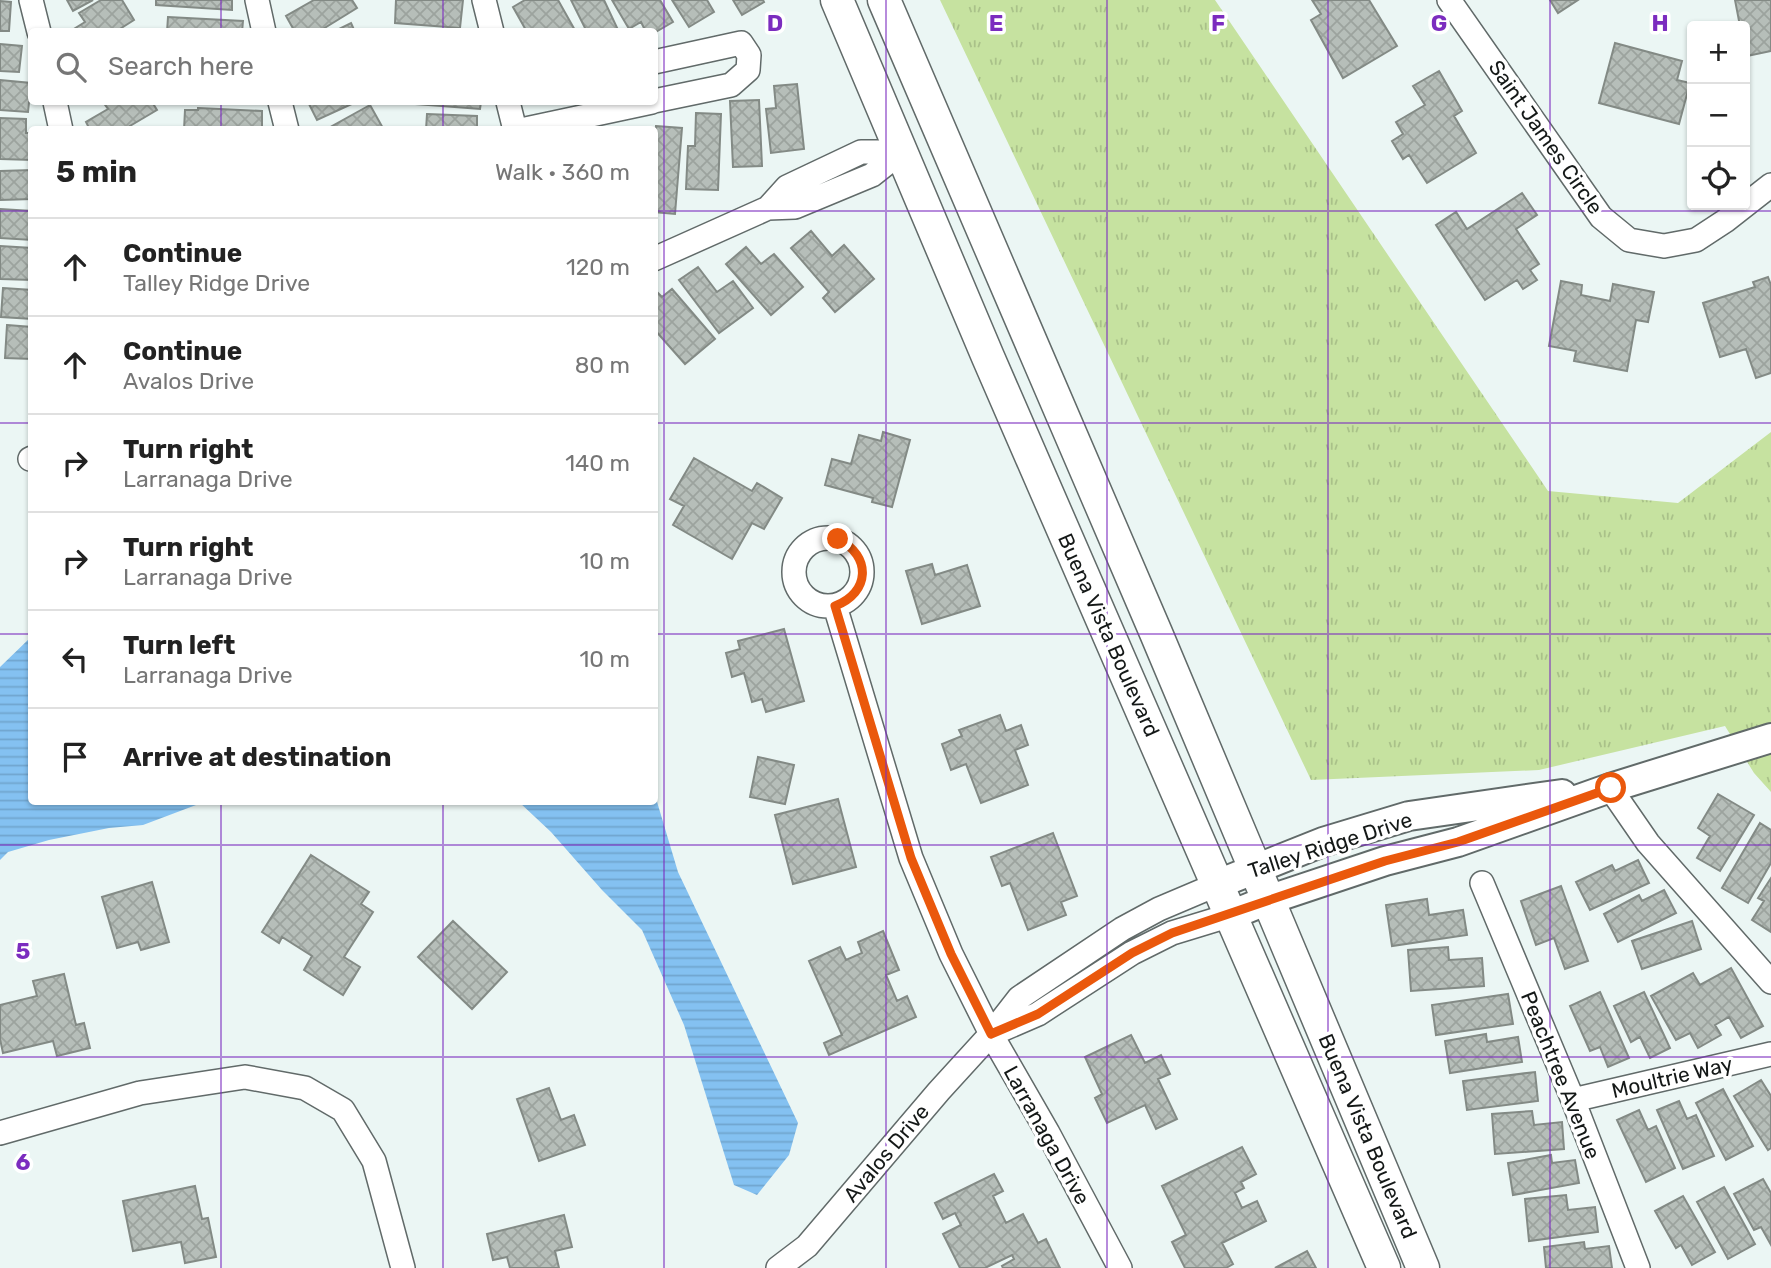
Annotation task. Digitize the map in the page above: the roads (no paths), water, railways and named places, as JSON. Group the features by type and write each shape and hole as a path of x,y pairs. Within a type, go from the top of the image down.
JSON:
{"main road":[{"name":"Buena Vista Boulevard","path":"836,0 1384,1268"},
{"name":"Buena Vista Boulevard","path":"884,0 1423,1268"},
{"path":"901,152 941,134"}],"street":[{"path":"32,0 38,28"},
{"path":"257,0 263,28"},
{"path":"484,0 491,28"},
{"name":"Saint James Circle","path":"1448,0 1601,217 1629,240 1664,246 1696,240 1771,185"},
{"path":"658,61 741,43 749,55 748,70 731,85 658,100"},
{"path":"56,105 60,126"},
{"path":"281,105 286,126"},
{"path":"509,105 514,126"},
{"path":"539,126 635,105"},
{"path":"658,257 768,208 795,207 872,175 901,152"},
{"name":"Larranaga Drive","path":"835,606 911,858 951,954 991,1034 1048,1133 1120,1268"},
{"name":"Talley Ridge Drive","path":"1231,915 1385,861 1458,842 1611,788 1771,738"},
{"path":"1611,788 1648,843 1771,982"},
{"name":"Talley Ridge Drive","path":"1217,884 1323,842 1409,817 1502,801 1611,788"},
{"name":"Peachtree Avenue","path":"1482,883 1573,1100 1638,1268"},
{"name":"Avalos Drive","path":"778,1268 807,1246 991,1034 1019,998 1122,929 1158,909 1217,884"},
{"name":"Avalos Drive","path":"991,1034 1038,1014 1142,948 1172,933 1231,915"},
{"name":"Moultrie Way","path":"1573,1100 1771,1054"},
{"path":"0,1133 140,1093 245,1077 305,1088 342,1110 374,1161 403,1268"}],"water":[{"path":"28,640 28,805 196,805 143,825 109,828 49,840 8,852 0,860 0,667"},
{"path":"522,805 658,805 678,872 798,1123 789,1155 757,1195 734,1185 684,1025 642,930 551,832"}]}
